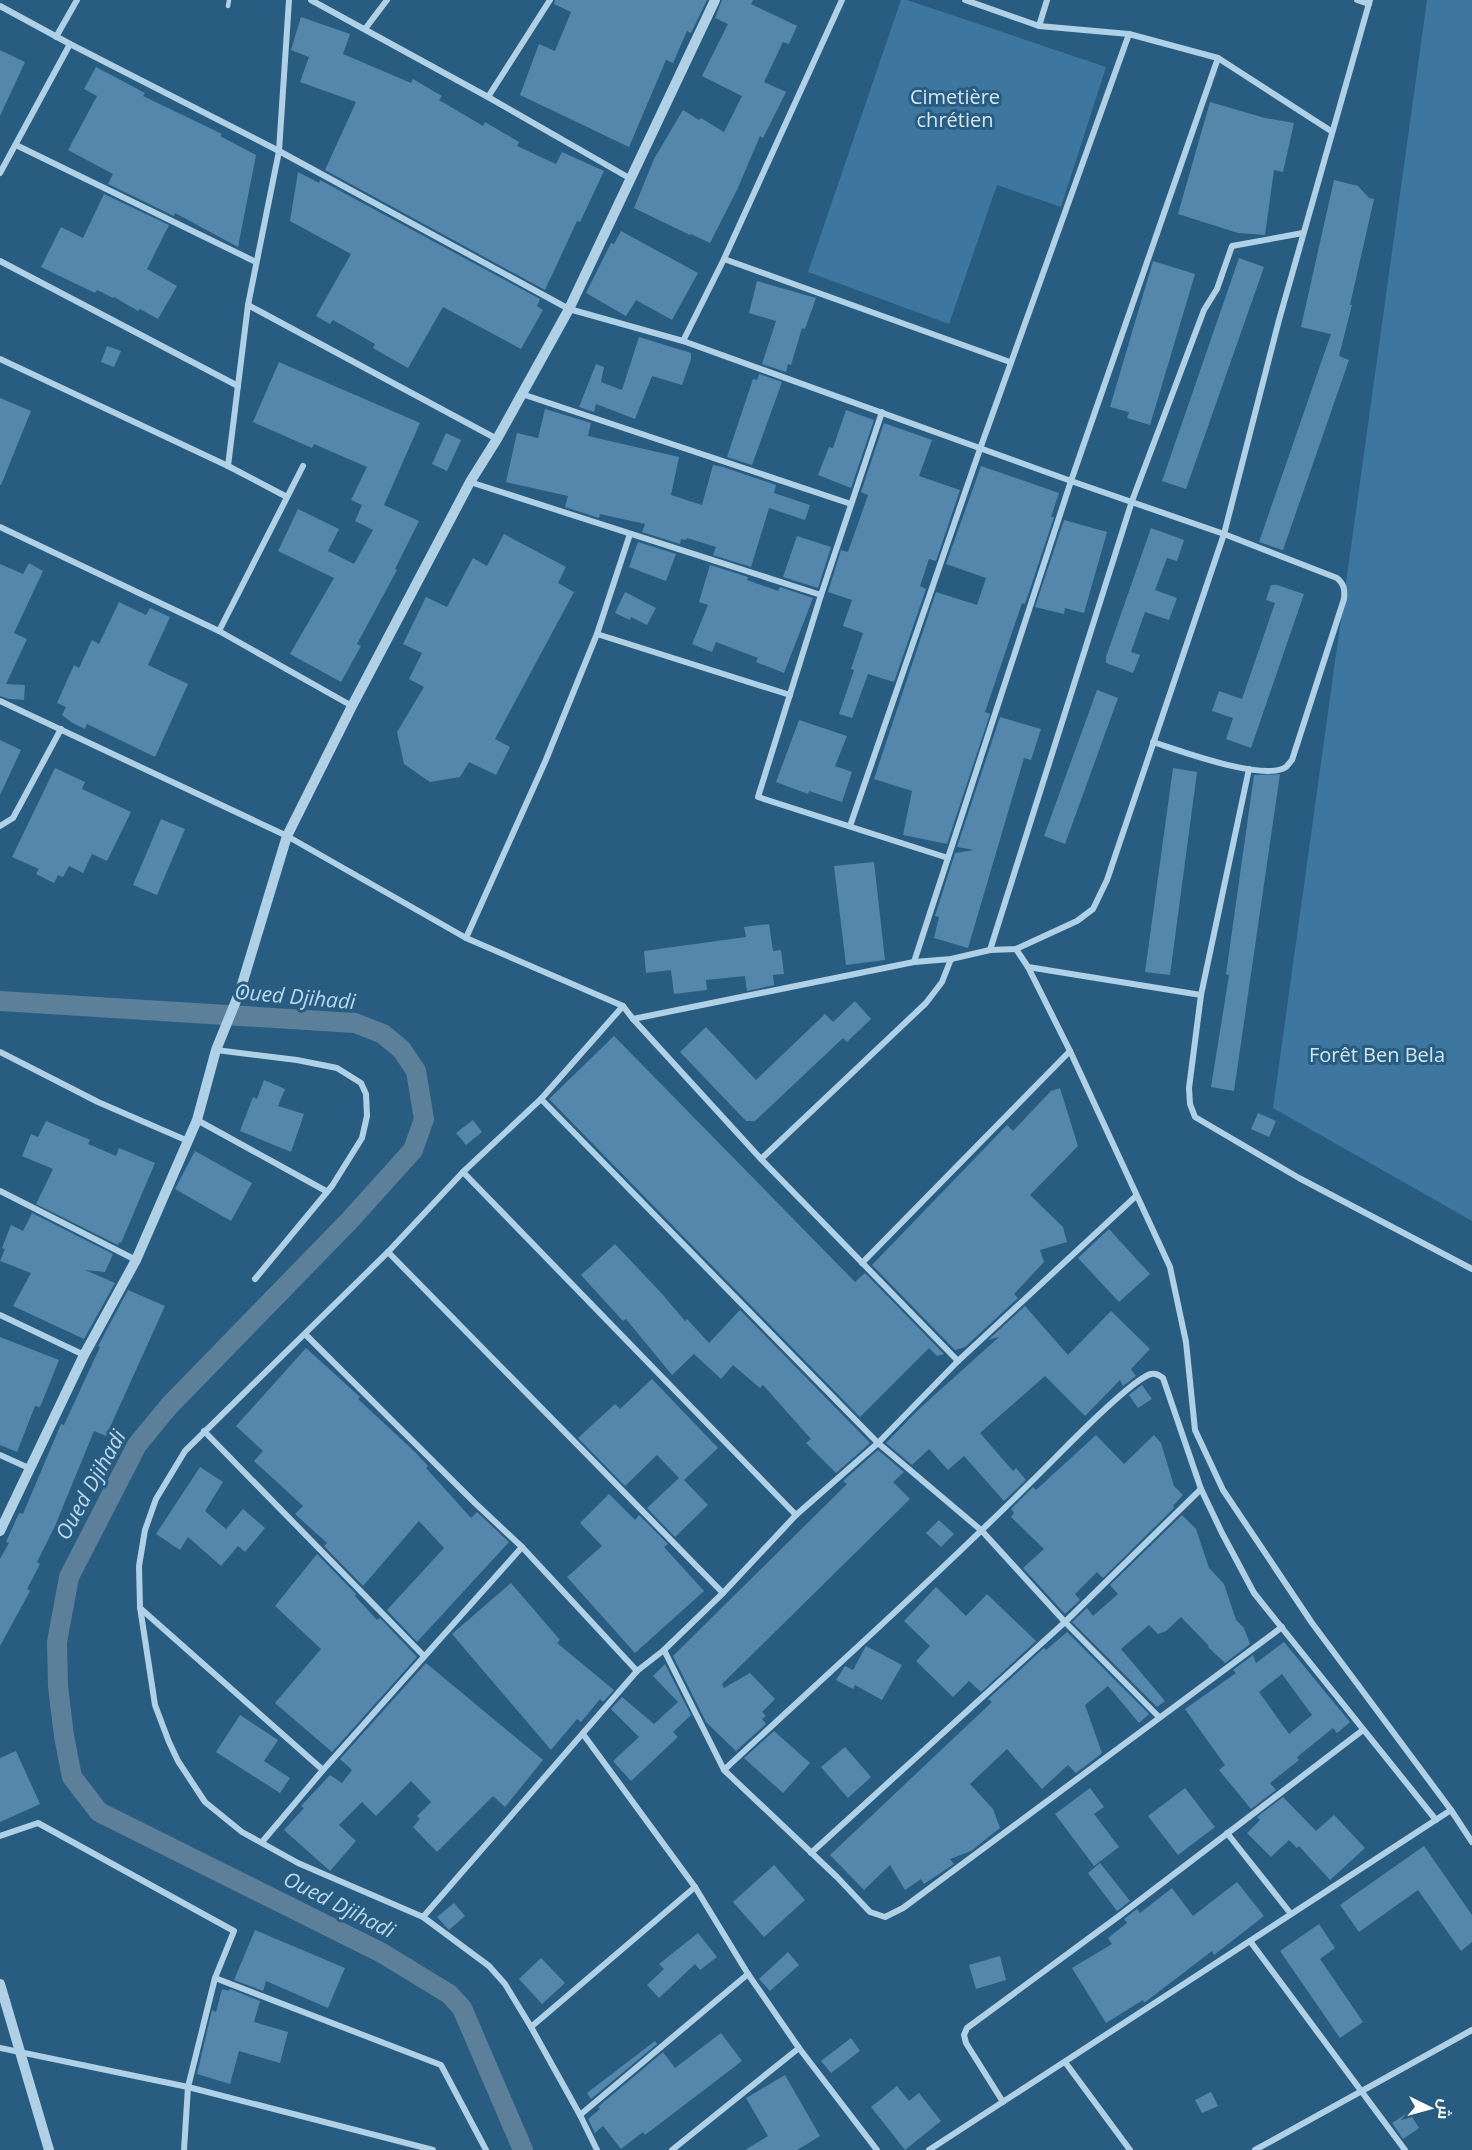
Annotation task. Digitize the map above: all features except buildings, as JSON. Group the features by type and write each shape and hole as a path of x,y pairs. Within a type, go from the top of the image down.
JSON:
{"street":[{"path":"56,37 77,0"},
{"path":"228,466 248,305 279,151 289,0"},
{"path":"311,0 631,179"},
{"path":"364,29 387,0"},
{"path":"488,97 550,0"},
{"path":"0,1531 84,1355 136,1260 197,1120 216,1050 240,991 287,836 352,706 470,482 497,439 569,309 715,0"},
{"path":"683,342 724,259 842,0"},
{"path":"965,0 1039,26 1129,34 1218,58 1331,131"},
{"path":"1039,26 1047,0"},
{"path":"633,1018 914,962 951,959 990,950 1016,949 1077,921 1093,909 1107,880 1224,534 1302,233 1370,2 1357,0"},
{"path":"0,6 279,151 569,309 683,342 882,412 980,449 1224,534 1336,578 1343,583 1344,599 1292,760 1287,767 1279,770 1249,769 1211,762 1154,742"},
{"path":"850,826 980,449 1129,34"},
{"path":"0,173 70,44"},
{"path":"914,962 1071,481 1218,58"},
{"path":"16,145 256,262"},
{"path":"990,950 1132,501 1204,310 1217,289 1232,246 1302,233"},
{"path":"724,259 1011,362"},
{"path":"0,261 238,386"},
{"path":"248,305 497,439"},
{"path":"0,359 228,466 287,497"},
{"path":"522,394 851,504"},
{"path":"882,412 821,595 758,797 948,858"},
{"path":"219,631 303,466"},
{"path":"470,482 821,595"},
{"path":"0,527 219,631 352,706"},
{"path":"466,938 545,762 597,634 630,534"},
{"path":"597,634 790,695"},
{"path":"0,701 287,836 466,938 623,1006 761,1159 958,1361"},
{"path":"0,826 13,818 61,729"},
{"path":"1249,769 1201,995 1189,1088 1190,1104 1195,1118 1299,1178 1472,1269"},
{"path":"1016,949 1028,967 1070,1051 1170,1267 1186,1342 1195,1430 1223,1490 1312,1623 1451,1810 1472,1842"},
{"path":"761,1159 926,1003 942,981 951,959"},
{"path":"1028,967 1201,995"},
{"path":"597,2150 531,2027 505,1984 489,1966 423,1917 298,1863 242,1832 205,1802 178,1761 155,1705 140,1607 139,1566 145,1530 156,1500 185,1451 387,1252 463,1172 541,1099 623,1006"},
{"path":"216,1050 297,1060 337,1068 361,1083 366,1094 367,1116 362,1138 332,1185 255,1280"},
{"path":"862,1263 1070,1051"},
{"path":"0,1052 98,1102 188,1141"},
{"path":"541,1099 878,1443 982,1532 1065,1622 1159,1717"},
{"path":"197,1120 326,1191"},
{"path":"463,1172 796,1515"},
{"path":"0,1191 136,1260"},
{"path":"423,1917 637,1671 664,1650 723,1593 796,1515 878,1443 958,1361 1136,1196"},
{"path":"387,1252 723,1593"},
{"path":"0,1315 84,1355"},
{"path":"305,1334 522,1547 637,1671"},
{"path":"724,1770 982,1532 1078,1434 1133,1384 1150,1374 1157,1374 1163,1378 1201,1489 1221,1533 1254,1593 1436,1820"},
{"path":"204,1431 424,1656"},
{"path":"0,1455 31,1469"},
{"path":"811,1854 1065,1622 1201,1489"},
{"path":"262,1842 323,1770 522,1547"},
{"path":"140,1607 323,1770"},
{"path":"664,1650 724,1770 870,1912 885,1917 891,1915 1282,1627"},
{"path":"1003,2102 966,2043 964,2035 967,2028 989,2014 1364,1730"},
{"path":"583,1734 695,1887 748,1974 799,2048 877,2150"},
{"path":"929,2150 1451,1810"},
{"path":"0,1836 38,1823 234,1931 215,1978 188,2087 183,2150"},
{"path":"1227,1833 1291,1914"},
{"path":"531,2027 695,1887"},
{"path":"1250,1941 1406,2150"},
{"path":"580,2115 748,1974"},
{"path":"215,1978 441,2065 486,2150"},
{"path":"0,1984 49,2150"},
{"path":"1255,2150 1472,2030"},
{"path":"0,2048 188,2087 433,2150"},
{"path":"672,2150 799,2048"},
{"path":"1065,2062 1130,2150"}],"green space":[{"name":"Cimetière chrétien","path":"901,0 907,0 1106,67 1061,207 997,185 949,324 808,272"},
{"name":"Forêt Ben Bela","path":"1427,0 1472,0 1472,1221 1273,1108"}],"waterway":[{"name":"Oued Djihadi","path":"0,1001 355,1023 383,1034 402,1050 416,1071 424,1119 413,1150 350,1220 169,1406 137,1445 69,1577 57,1642 58,1686 72,1777 99,1812 382,1953 449,1994 462,2008 523,2150"}]}
